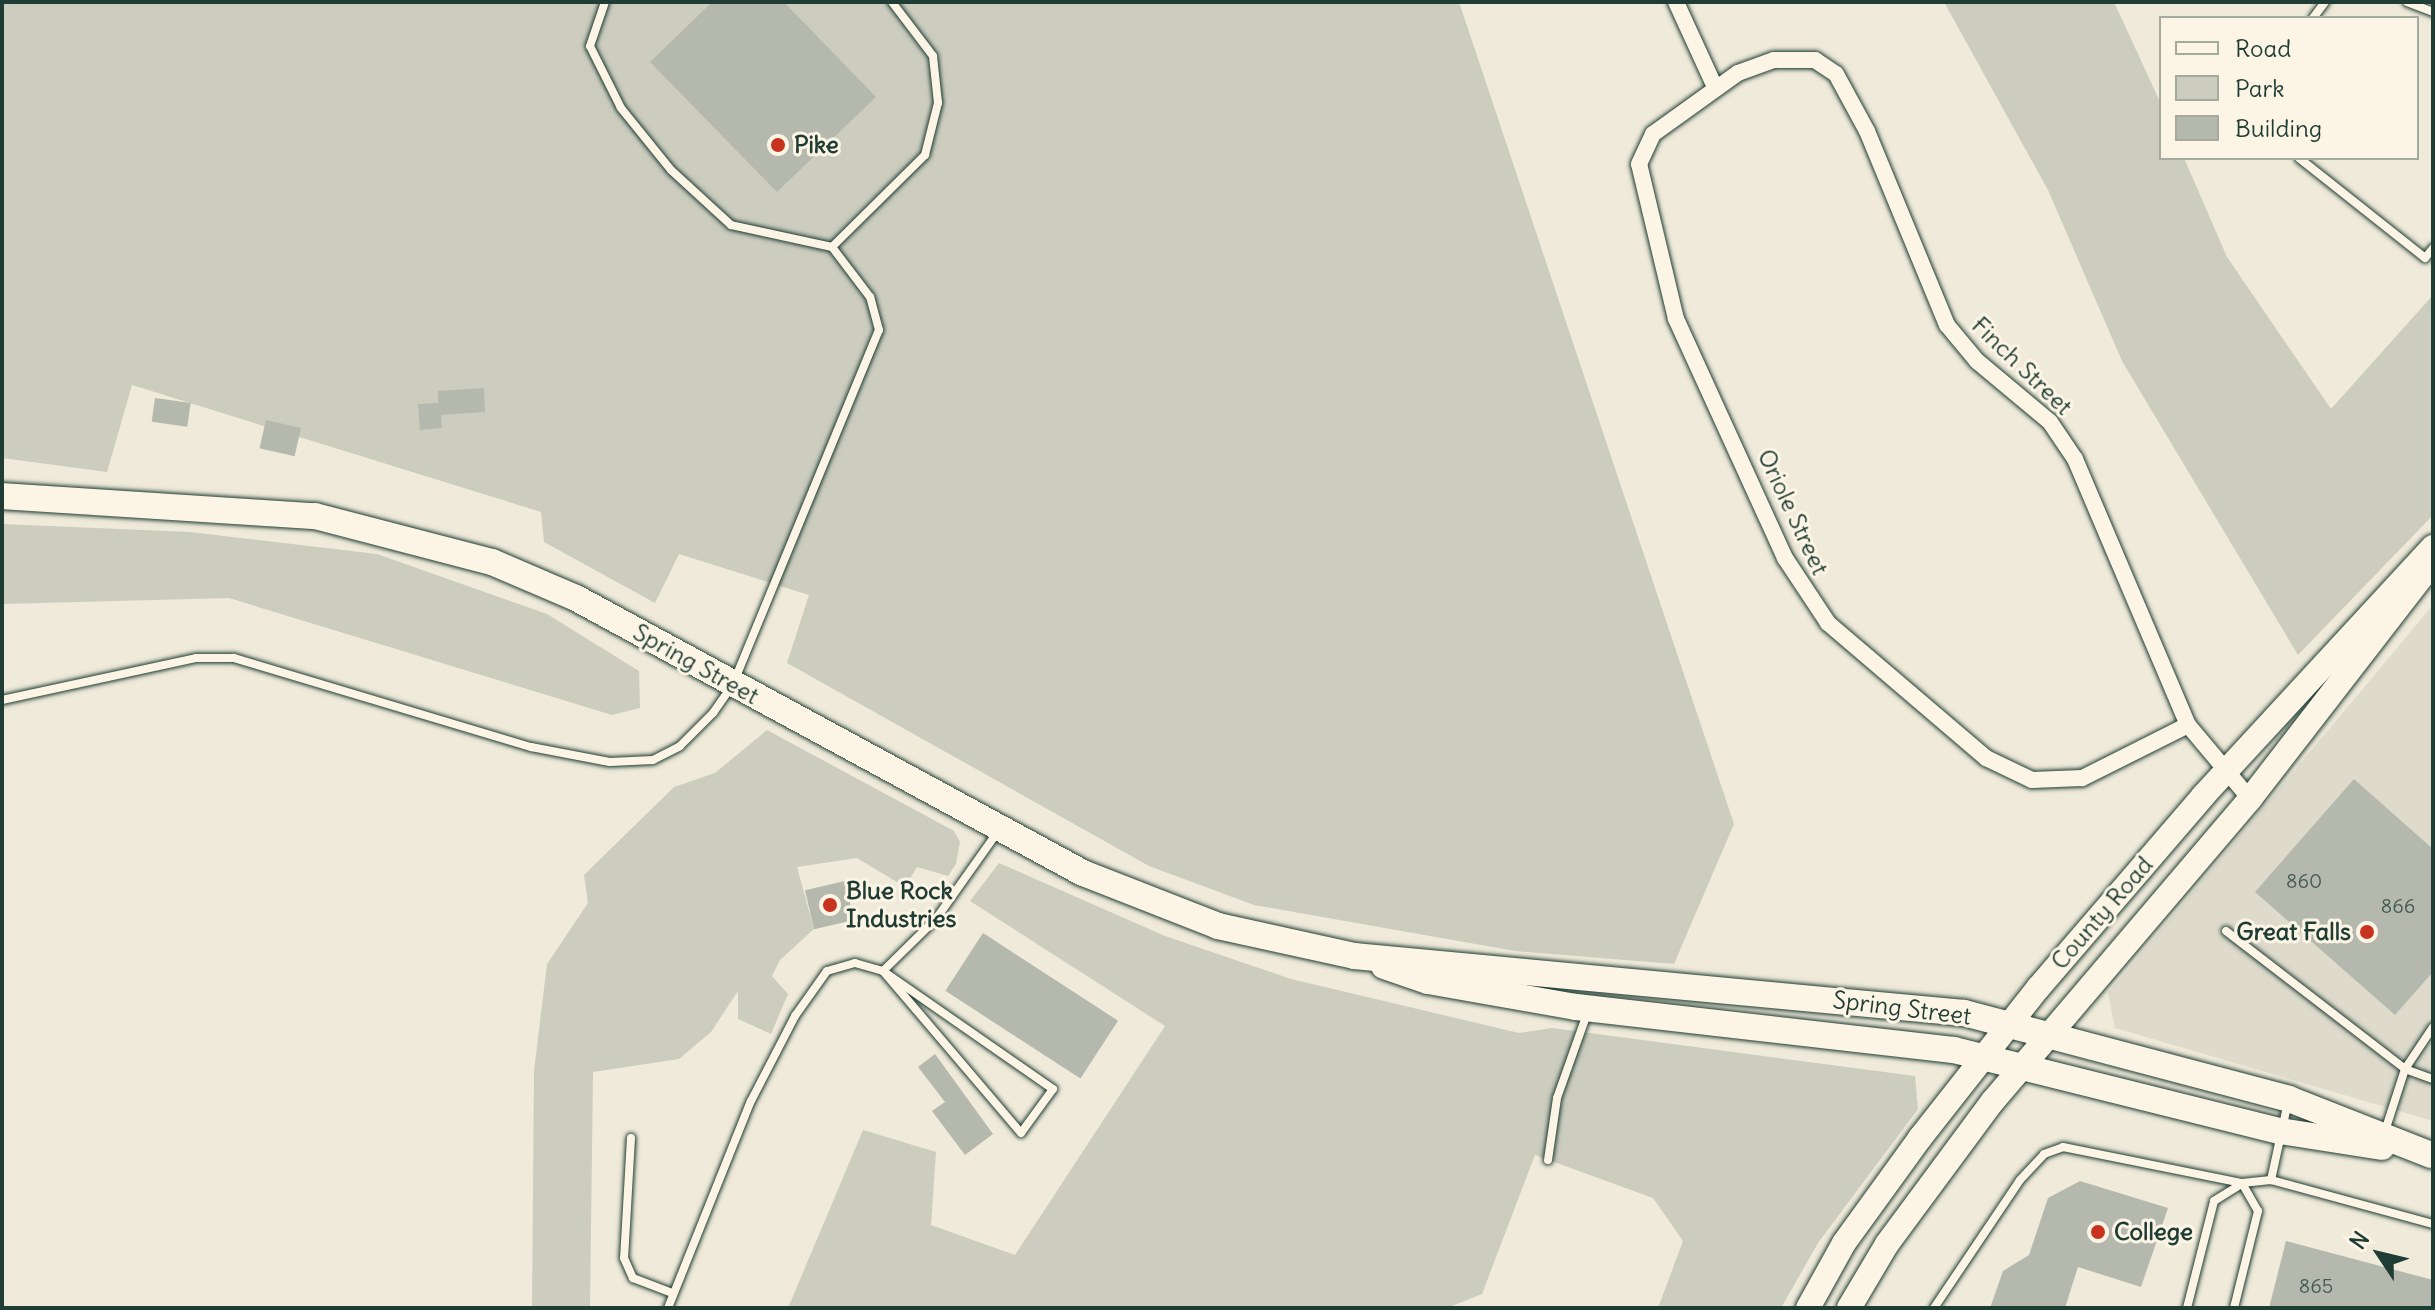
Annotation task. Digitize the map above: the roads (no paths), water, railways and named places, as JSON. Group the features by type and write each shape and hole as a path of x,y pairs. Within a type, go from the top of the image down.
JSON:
{"main road":[{"name":"Spring Street","path":"2,496 271,511 407,536 531,576 999,830 1150,902 1287,944 1354,956 1901,1007 2009,1025 2289,1099 2432,1155"},
{"name":"County Road","path":"1808,1308 1844,1243 2009,1025 2226,771 2433,547"},
{"name":"County Road","path":"1849,1308 1887,1244 2021,1068 2250,799 2433,562"},
{"name":"Spring Street","path":"1354,956 1428,981 1589,1008 1983,1058 2280,1131 2432,1155"}],"street":[{"path":"1676,2 1715,87"},
{"name":"Finch Street","path":"1715,87 1774,60 1815,60 1836,74 1867,131 1947,325 1977,361 2050,422 2075,459 2188,725 2250,799"},
{"name":"Oriole Street","path":"1715,87 1643,147 1644,201 1676,319 1805,596 1828,623 1986,758 2032,780 2082,778 2188,725"}],"lane":[{"path":"2,700 196,658 234,658 531,747 610,762 653,760 680,746 733,684 879,330 870,297 832,247 731,225 671,170 621,108 590,46 605,2"},
{"path":"832,247 925,155 938,103 933,56 892,2"},
{"path":"2407,2 2433,12"},
{"path":"2302,160 2425,258 2433,248"},
{"path":"883,971 936,919 999,830"},
{"path":"2226,931 2405,1069 2433,1079"},
{"path":"668,1308 751,1101 807,996 827,971 841,966 883,971 1053,1089 1021,1133 883,971"},
{"path":"1548,1160 1557,1098 1589,1008"},
{"path":"2384,1136 2405,1069 2433,1027"},
{"path":"2271,1180 2289,1099"},
{"path":"631,1138 624,1258 633,1278 672,1293"},
{"path":"1934,1308 2020,1180 2044,1154 2082,1148 2242,1183 2271,1180 2433,1224"},
{"path":"2187,1308 2214,1201 2242,1183"},
{"path":"2234,1308 2258,1211 2242,1183"}],"place":[{"name":"Pike","path":"778,145"},
{"name":"Blue Rock Industries","path":"830,905"},
{"name":"Great Falls","path":"2367,932"},
{"name":"College","path":"2098,1232"}]}
